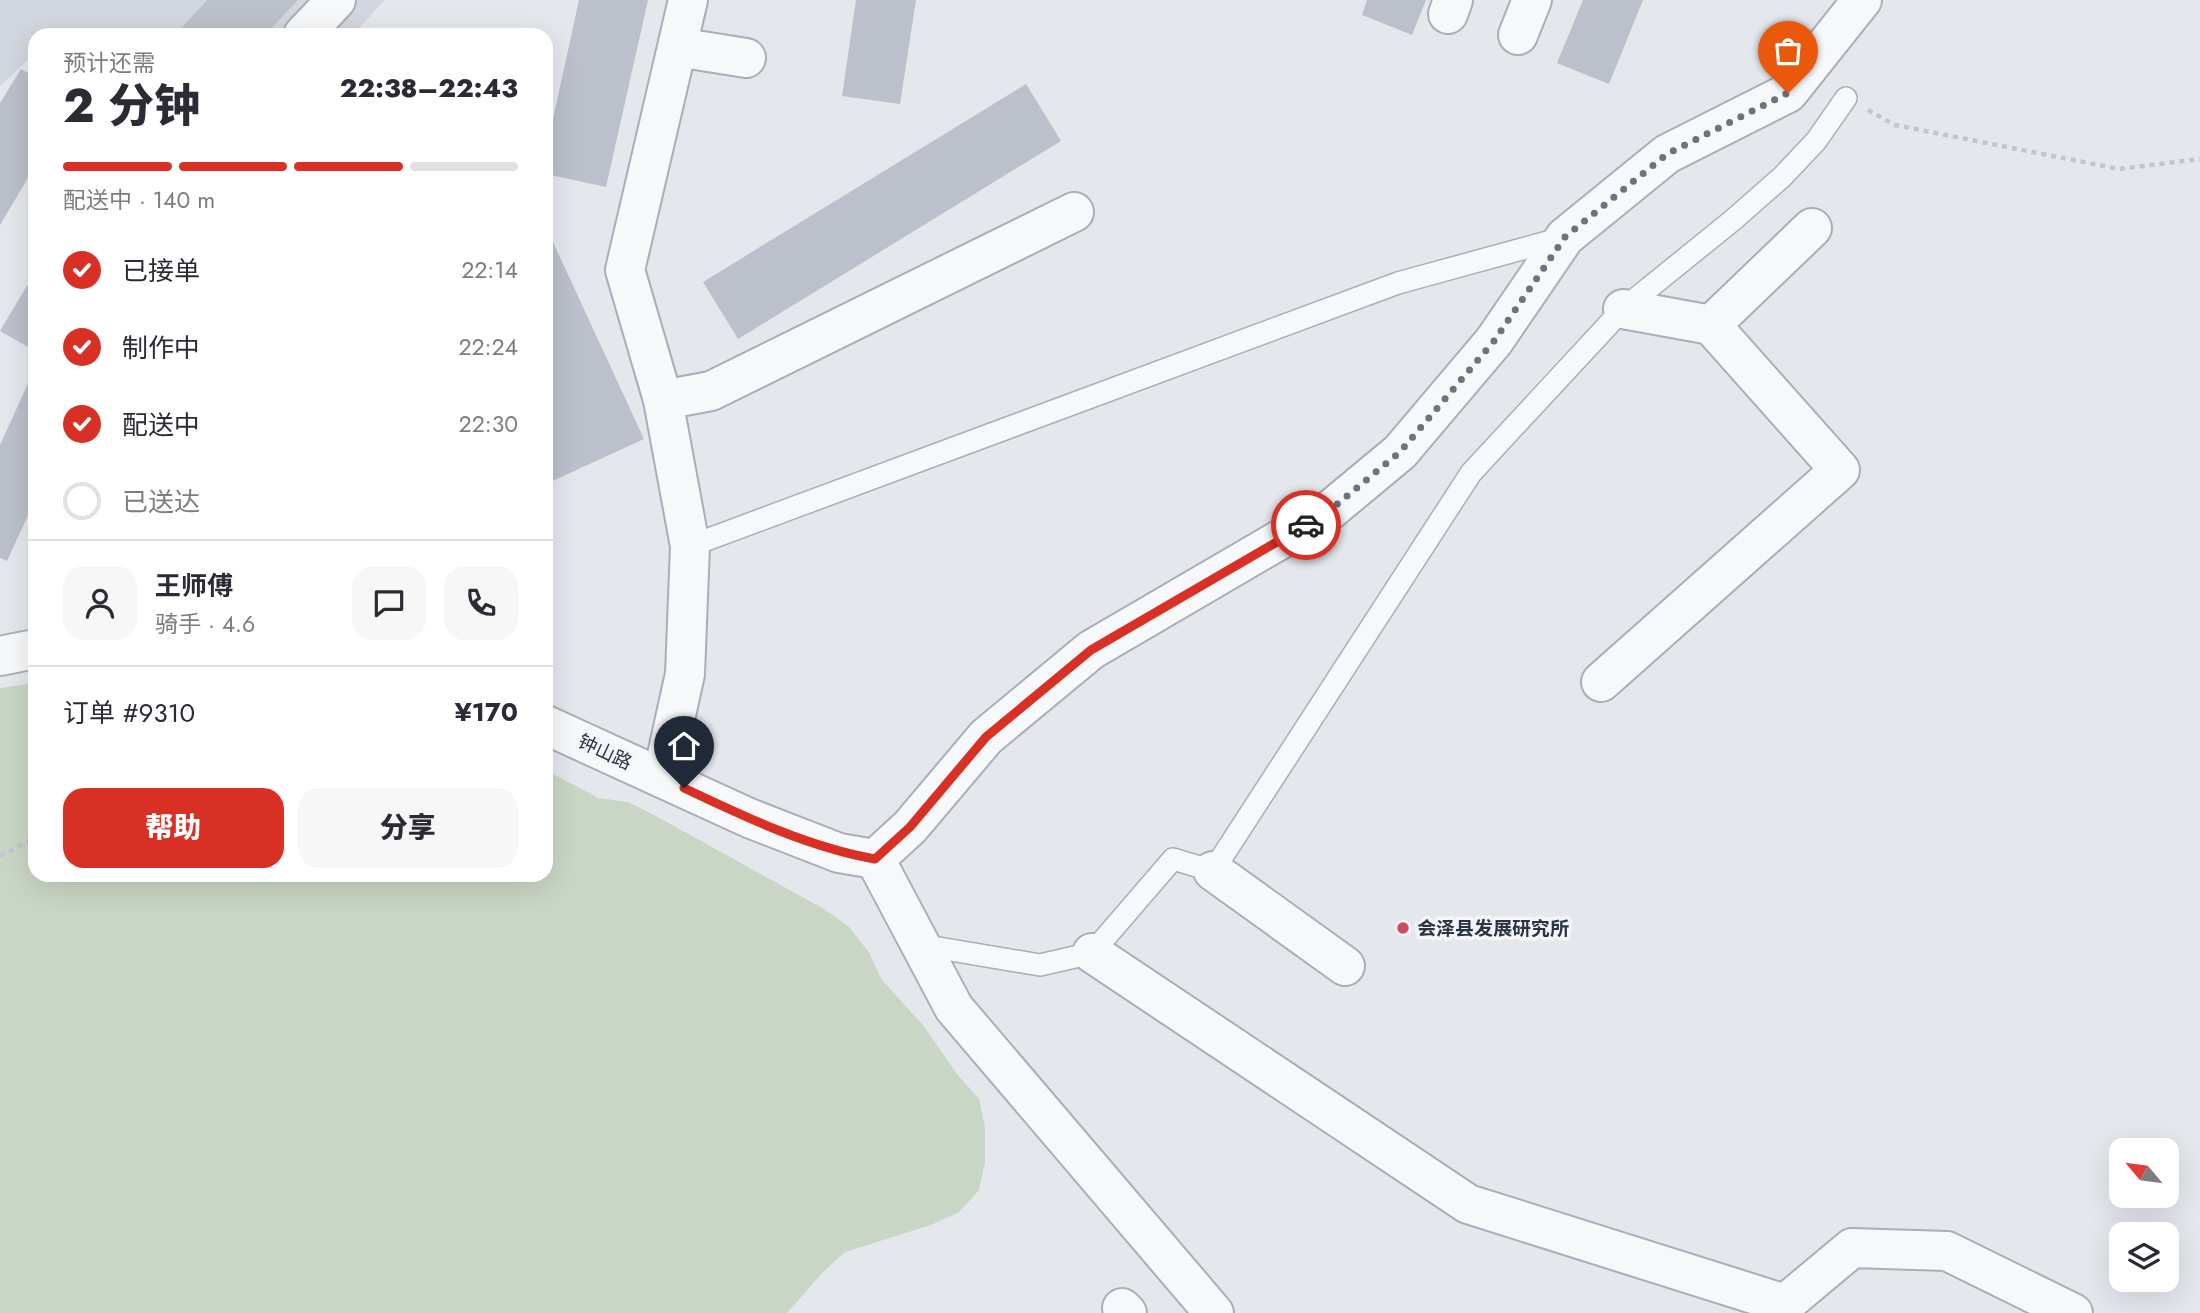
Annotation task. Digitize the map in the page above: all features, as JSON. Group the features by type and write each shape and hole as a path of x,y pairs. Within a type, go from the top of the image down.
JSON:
{"street":[{"path":"310,28 336,0"},
{"path":"662,778 685,674 690,546 663,400 625,270 688,0"},
{"path":"1518,34 1532,0"},
{"path":"1214,1313 954,1007 875,859 910,827 986,737 1091,650 1329,511 1400,452 1494,341 1565,237 1667,154 1788,93 1862,0"},
{"path":"677,47 746,58"},
{"path":"663,400 711,391 1074,212"},
{"path":"1711,325 1812,228"},
{"path":"1601,682 1840,470 1711,325 1623,309"},
{"path":"0,656 28,650"},
{"name":"钟山路","path":"553,728 775,828 839,853 875,859"},
{"path":"1213,871 1345,966"},
{"path":"1092,953 1468,1203 1785,1304 1852,1248 1947,1251 2073,1313"}],"lane":[{"path":"921,945 1040,965 1092,953 1172,859 1213,871 1471,473 1623,309 1782,177 1816,141 1846,98"},
{"path":"690,546 1398,283 1565,237"}],"path":[{"path":"1846,98 1895,125 2119,169 2200,159"},
{"path":"0,856 28,842"}],"shaded area":[{"path":"0,0 385,0 359,28 28,28 28,60 0,86"}],"green space":[{"path":"28,684 28,882 553,882 553,774 598,798 628,802 654,815 824,909 849,927 868,951 882,980 923,1025 957,1074 979,1099 985,1128 985,1162 979,1190 959,1212 931,1225 845,1252 822,1273 787,1313 0,1313 0,688"}],"building":[{"path":"207,0 298,0 272,28 181,28"},
{"path":"579,0 648,0 606,187 553,176 553,119"},
{"path":"856,0 916,0 900,104 842,96"},
{"path":"1367,0 1426,0 1412,35 1362,15"},
{"path":"1583,0 1643,0 1609,84 1557,63"},
{"path":"21,69 28,73 28,178 0,225 0,103"},
{"path":"1026,84 1061,141 738,339 703,282"},
{"path":"553,242 644,439 553,481"},
{"path":"28,284 28,347 0,331"},
{"path":"28,383 28,515 7,561 0,558 0,445"}],"way so far":[{"path":"1306,525 1329,511 1400,452 1494,341 1565,237 1667,154 1788,93"}],"place":[{"name":"会泽县发展研究所","path":"1403,928"}],"route":[{"path":"684,788 749,818 839,853 875,859 910,827 986,737 1091,650 1306,525"}]}
